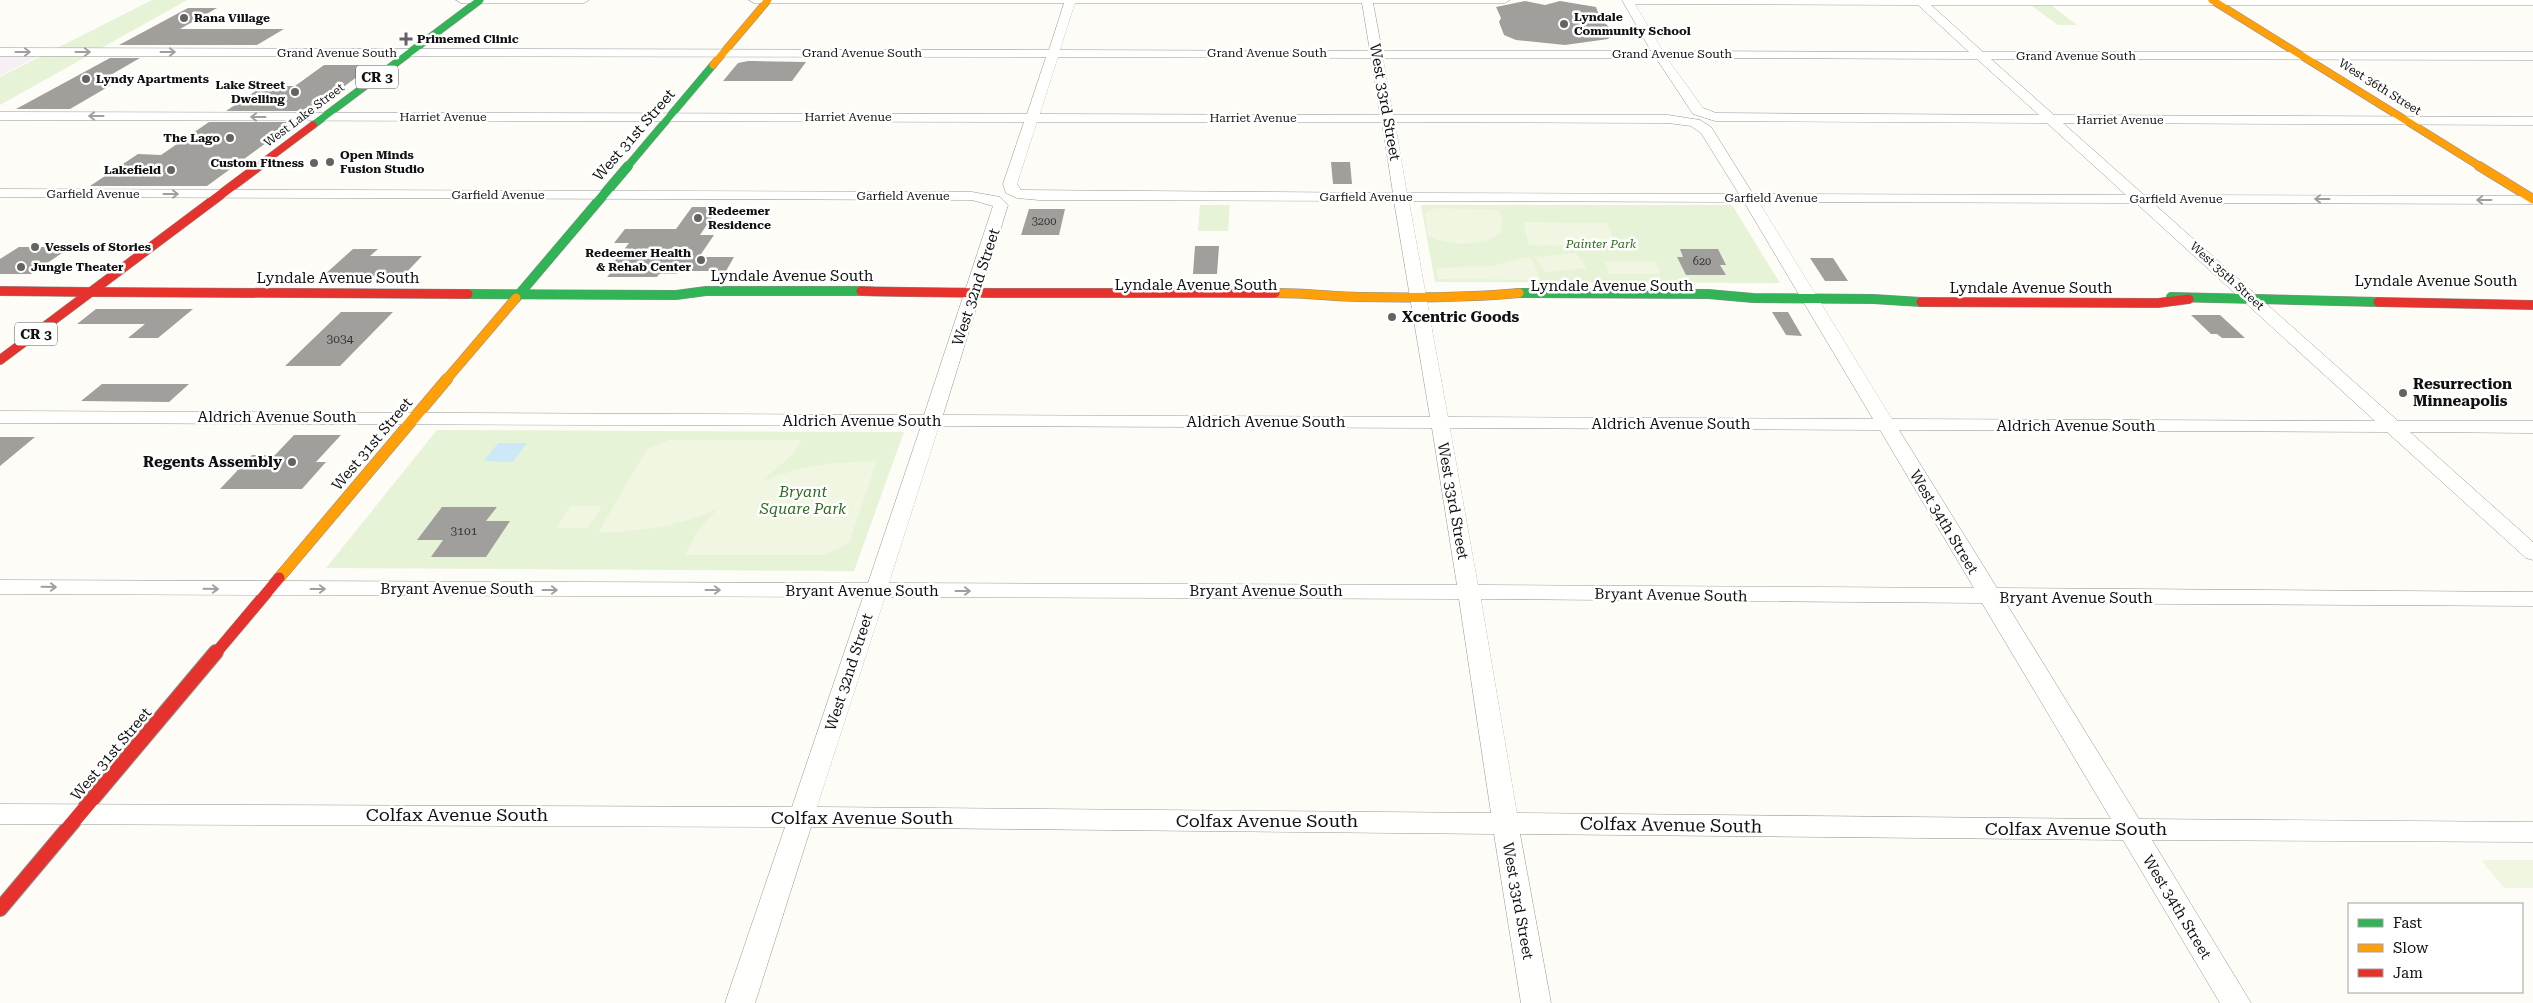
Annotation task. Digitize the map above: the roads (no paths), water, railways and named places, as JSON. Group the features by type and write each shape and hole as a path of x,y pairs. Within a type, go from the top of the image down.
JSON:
{"main road":[{"name":"West Lake Street","path":"0,360 480,0"},
{"name":"West 31st Street","path":"0,909 518,293 768,0"},
{"name":"West 36th Street","path":"2213,1 2533,199"},
{"name":"Lyndale Avenue South","path":"0,291 676,294 706,291 786,290 974,295 1035,295 1077,292 1317,292 1357,296 1418,297 1472,297 1516,293 1699,294 1753,298 1872,298 1908,295 2131,295 2190,299 2309,300 2348,304 2533,304"},
{"name":"Lyndale Avenue South","path":"2309,300 2347,296 2533,297"}],"street":[{"path":"461,0 584,0"},
{"path":"754,0 1505,0"},
{"path":"1032,118 1071,0"},
{"name":"West 33rd Street","path":"1367,0 1440,423 1536,1003"},
{"path":"1627,0 2533,2"},
{"name":"West 34th Street","path":"1627,0 1658,54 1693,105 1706,130 1810,298 2236,1003"},
{"name":"West 35th Street","path":"1919,0 2533,553"},
{"path":"2508,1 2533,12"},
{"name":"Grand Avenue South","path":"0,52 2533,56"},
{"name":"Harriet Avenue","path":"0,116 2533,121"},
{"name":"Garfield Avenue","path":"1032,118 1010,184 1011,190 1017,194 1039,196 2533,199"},
{"name":"Garfield Avenue","path":"0,193 963,196 995,200"},
{"name":"West 32nd Street","path":"740,1003 1001,211 1001,205 995,200"},
{"name":"Aldrich Avenue South","path":"0,417 2533,427"},
{"name":"Bryant Avenue South","path":"0,587 1468,592 1990,598 2533,600"},
{"name":"Colfax Avenue South","path":"0,814 801,817 2533,832"}],"water":[{"path":"498,443 527,443 513,462 484,461"}],"place":[{"name":"Rana Village","path":"184,18"},
{"name":"Lyndale Community School","path":"1564,24"},
{"name":"Primemed Clinic","path":"406,39"},
{"name":"Lyndy Apartments","path":"86,79"},
{"name":"Lake Street Dwelling","path":"295,92"},
{"name":"The Lago","path":"230,138"},
{"name":"Open Minds Fusion Studio","path":"330,162"},
{"name":"Custom Fitness","path":"314,163"},
{"name":"Lakefield","path":"171,170"},
{"name":"Redeemer Residence","path":"698,218"},
{"name":"Vessels of Stories","path":"35,247"},
{"name":"Redeemer Health & Rehab Center","path":"701,260"},
{"name":"Jungle Theater","path":"21,267"},
{"name":"Xcentric Goods","path":"1392,317"},
{"name":"Resurrection Minneapolis","path":"2403,393"},
{"name":"Regents Assembly","path":"292,462"}],"park label":[{"name":"Painter Park","path":"1601,244"},
{"name":"Bryant Square Park","path":"803,500"}]}
